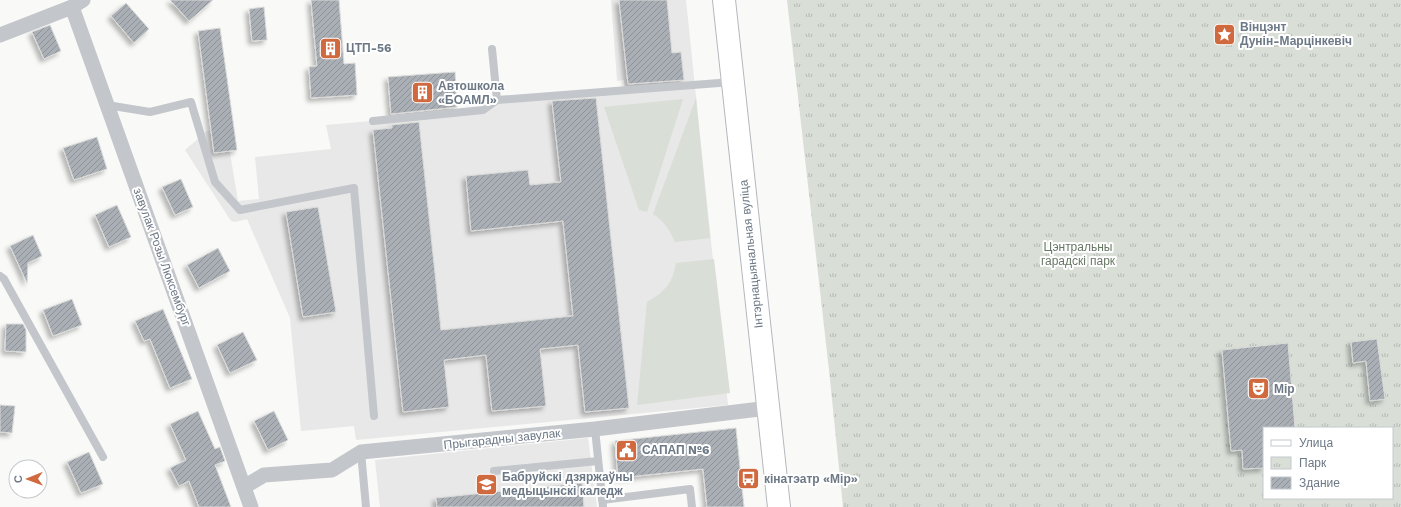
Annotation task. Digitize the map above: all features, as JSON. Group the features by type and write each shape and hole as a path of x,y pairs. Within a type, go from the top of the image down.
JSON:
{"main road":[{"name":"Інтэрнацыянальная вуліца","path":"724,0 779,507"}],"street":[{"path":"0,35 78,4"},
{"name":"завулак Розы Люксембург","path":"78,4 107,105 251,507"},
{"name":"Прыгарадны завулак","path":"244,487 264,475 332,470 361,452 595,429 768,408"}],"lane":[{"path":"492,49 497,100"},
{"path":"373,121 483,110 497,100 733,82"},
{"path":"107,105 150,112 192,102 215,182 240,210 354,188 374,416"},
{"path":"0,276 4,279 8,286 103,457"},
{"path":"595,429 603,503 690,489 692,507"},
{"path":"361,452 366,507"},
{"path":"494,471 598,461"}],"shaded area":[{"path":"611,0 686,0 728,405 356,440 354,426 301,431 290,318 247,219 235,222 231,221 185,150 207,131 226,129 238,201 259,199 255,157 331,149 326,125 484,111 497,100 625,89 624,80 617,81"},
{"name":"Бабруйскі дзяржаўны медыцынскі каледж","path":"588,438 597,507 380,507 375,460"}],"green space":[{"name":"Цэнтральны гарадскі парк","path":"787,0 1401,0 1401,507 843,507"},
{"path":"696,98 710,238 675,242 667,226 653,214"},
{"path":"683,99 647,212 639,210 604,107"},
{"path":"714,259 730,393 637,405 647,302 659,294 670,282 676,263"}],"building":[{"path":"170,0 213,0 189,21"},
{"path":"311,0 339,0 344,64 355,63 357,95 311,98 309,67 317,66"},
{"path":"619,0 667,0 672,53 681,52 684,80 628,84"},
{"path":"126,3 149,29 134,43 111,16"},
{"path":"264,7 267,40 252,41 249,9"},
{"path":"50,25 61,51 44,59 32,32"},
{"path":"220,28 237,150 214,153 198,31"},
{"name":"Автошкола «БОАМЛ»","path":"455,72 457,107 391,114 388,77"},
{"path":"596,98 629,408 585,412 578,345 540,349 546,406 492,411 486,355 444,360 449,407 403,412 373,130 392,128 392,125 419,122 441,330 573,316 563,221 471,231 466,176 528,170 530,185 561,182 552,101"},
{"path":"97,137 107,169 74,180 63,148"},
{"path":"181,179 193,207 175,215 162,187"},
{"path":"117,205 131,237 109,247 95,215"},
{"path":"318,207 336,312 303,317 286,212"},
{"path":"33,235 42,256 28,263 27,283 10,246"},
{"path":"218,248 230,271 199,288 187,265"},
{"path":"72,299 82,325 53,336 43,310"},
{"path":"163,309 192,379 170,388 150,339 144,341 135,321"},
{"path":"6,324 23,324 26,330 26,352 5,351"},
{"path":"243,332 257,360 230,373 217,345"},
{"path":"1377,339 1385,399 1370,401 1366,361 1353,363 1351,342"},
{"name":"Мір","path":"1288,343 1295,427 1263,427 1263,468 1243,469 1242,450 1231,451 1222,350"},
{"path":"0,405 15,406 12,433 0,432"},
{"path":"198,411 215,449 220,447 225,461 215,465 231,507 199,507 189,481 179,486 170,468 186,460 170,424"},
{"path":"274,411 288,440 268,450 254,421"},
{"path":"736,428 744,507 707,507 703,469 618,478 615,441"},
{"path":"89,452 103,484 81,493 67,462"},
{"path":"582,483 584,507 437,507 436,498"}],"place":[{"name":"Вінцэнт Дунін-Марцінкевіч","path":"1225,34"},
{"name":"ЦТП-56","path":"330,48"},
{"name":"Автошкола «БОАМЛ»","path":"423,93"},
{"name":"Мір","path":"1259,389"},
{"name":"САПАП №6","path":"626,450"},
{"name":"кінатэатр «Мір»","path":"749,479"},
{"name":"Бабруйскі дзяржаўны медыцынскі каледж","path":"486,484"}]}
